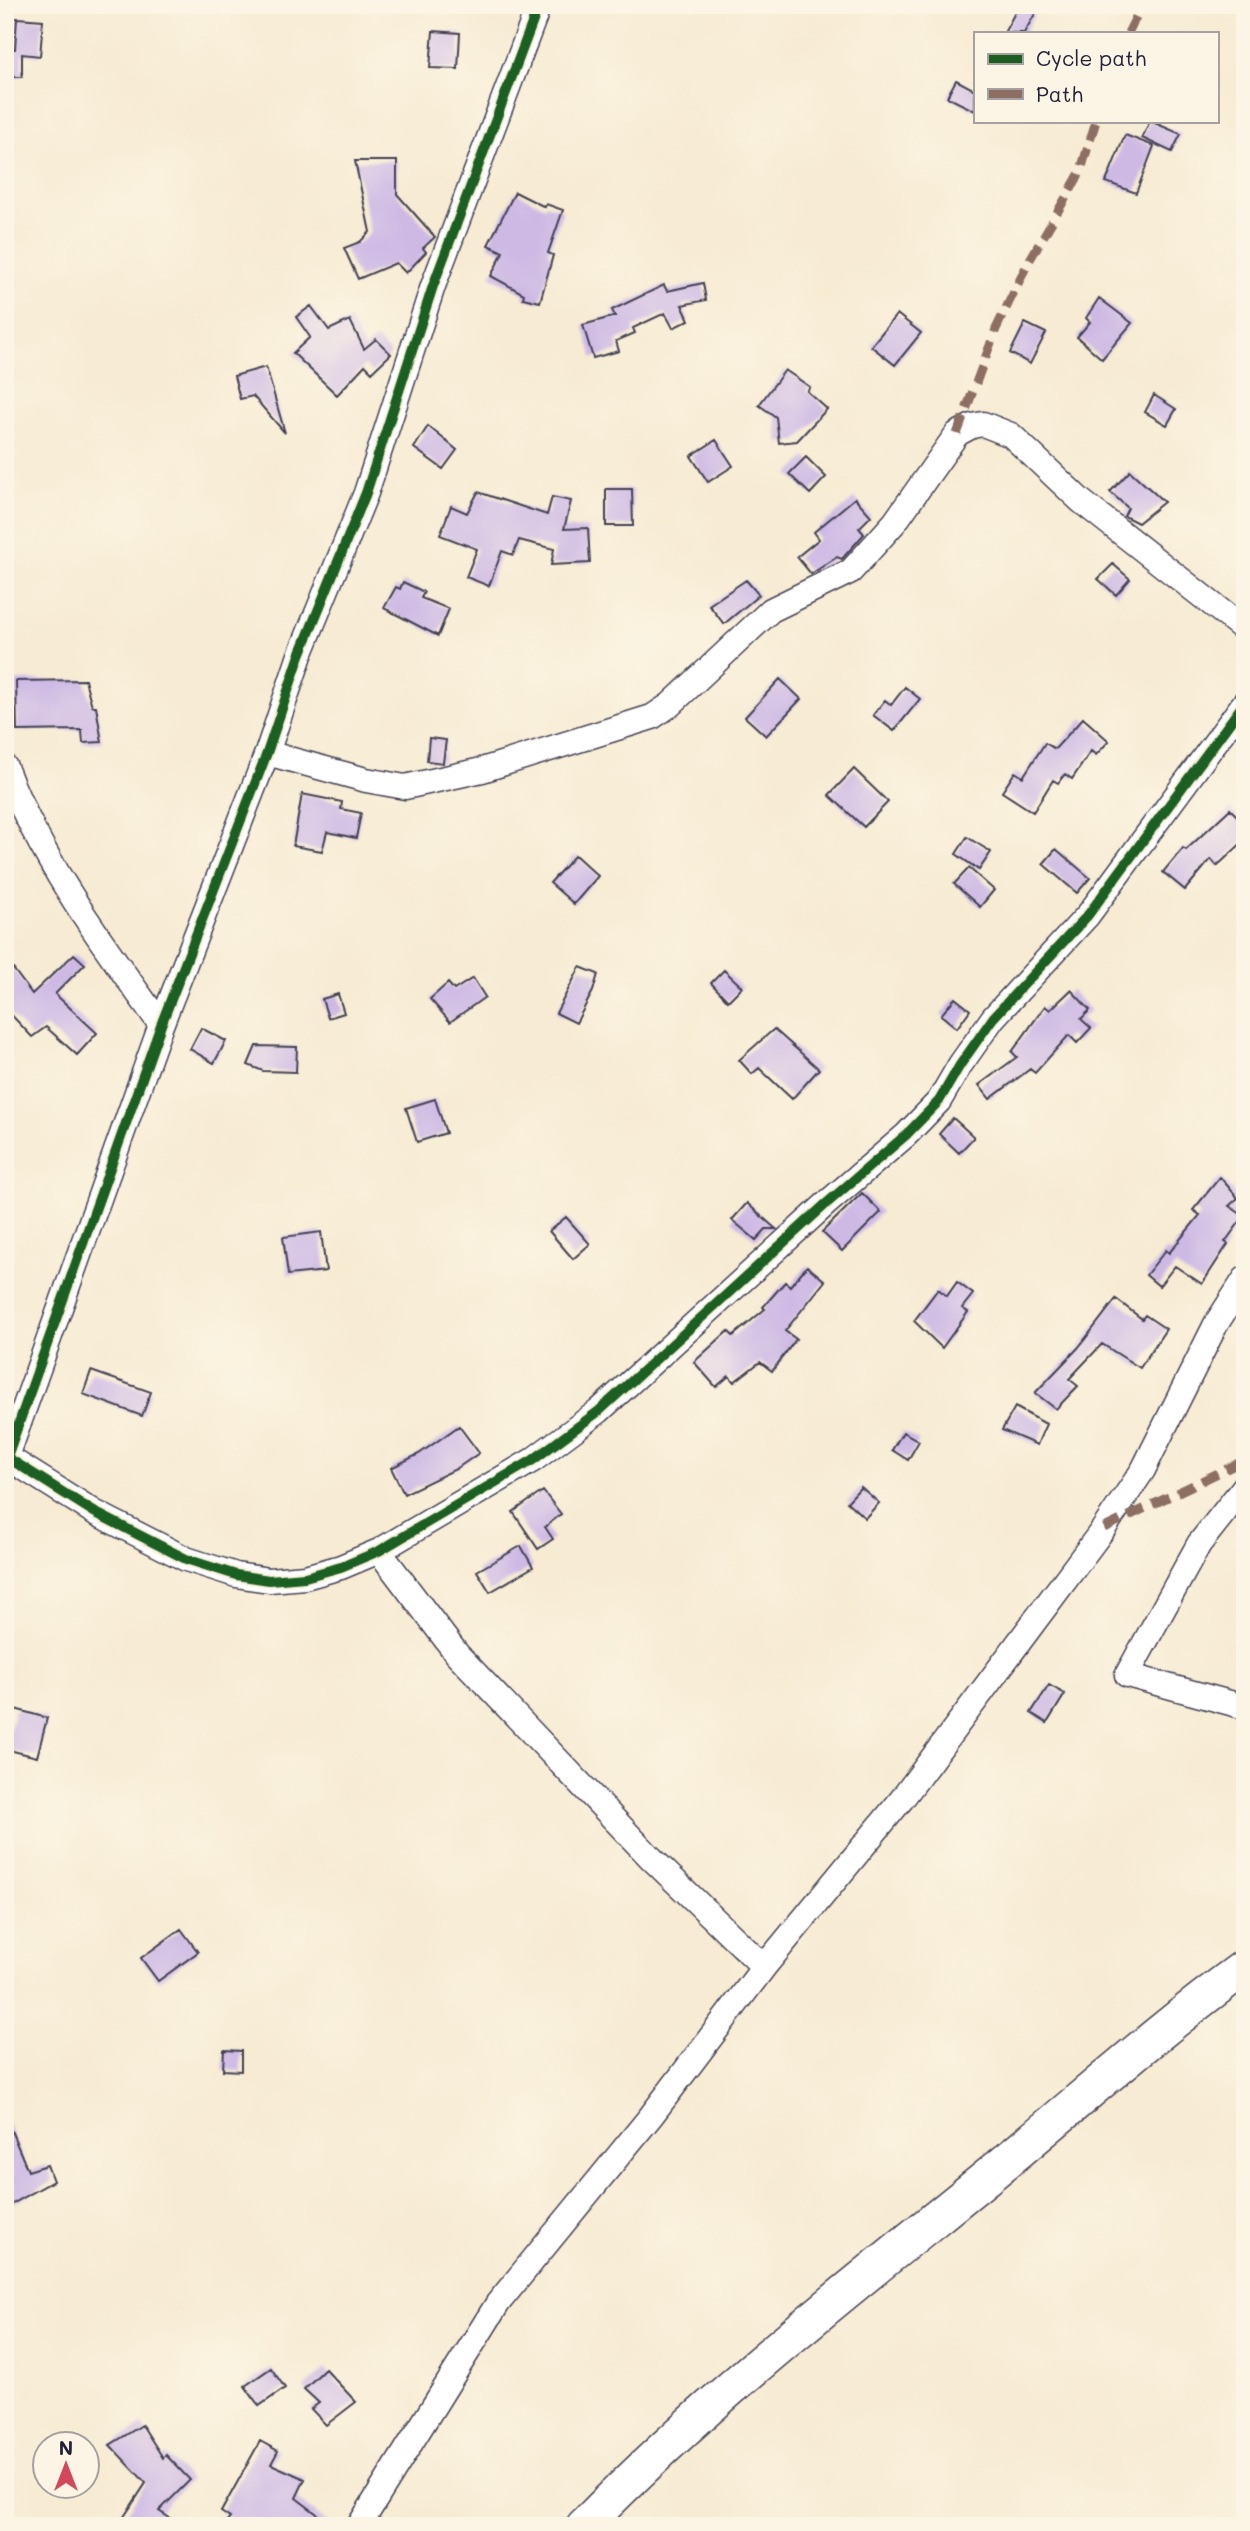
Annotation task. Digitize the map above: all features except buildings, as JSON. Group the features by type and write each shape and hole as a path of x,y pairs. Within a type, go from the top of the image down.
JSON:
{"main road":[{"path":"584,2526 647,2462 740,2378 1106,2080 1191,2006 1245,1966"}],"street":[{"path":"539,5 433,286 366,493 300,655 267,753 161,1025 6,1458 94,1512 174,1554 236,1575 269,1580 305,1577 341,1567 379,1551 533,1460 599,1411 827,1203 906,1136 939,1101 993,1018 1088,915 1245,702"},
{"path":"267,753 366,780 405,787 482,770 652,717 670,705 771,611 851,571 895,522 957,434 972,426 984,424 1011,435 1082,501 1245,630"},
{"path":"5,767 50,860 91,928 161,1025"},
{"path":"359,2526 498,2303 651,2116 764,1968 902,1799 1104,1528 1143,1470 1216,1324 1245,1279"},
{"path":"1245,1486 1199,1544 1127,1675 1245,1707"},
{"path":"379,1551 457,1654 649,1856 764,1968"}],"marked path":[{"path":"1128,32 1142,5"},
{"path":"957,434 996,329 1028,263 1080,173 1096,122"},
{"path":"1104,1528 1245,1460"}],"cycle path":[{"path":"5,1462 161,1025 267,753 300,655 366,493 433,286 539,5"},
{"path":"5,1456 94,1512 186,1559 236,1575 269,1580 305,1577 341,1567 379,1551 533,1460 599,1411 827,1203 906,1135 939,1101 993,1018 1088,915 1245,702"}]}
